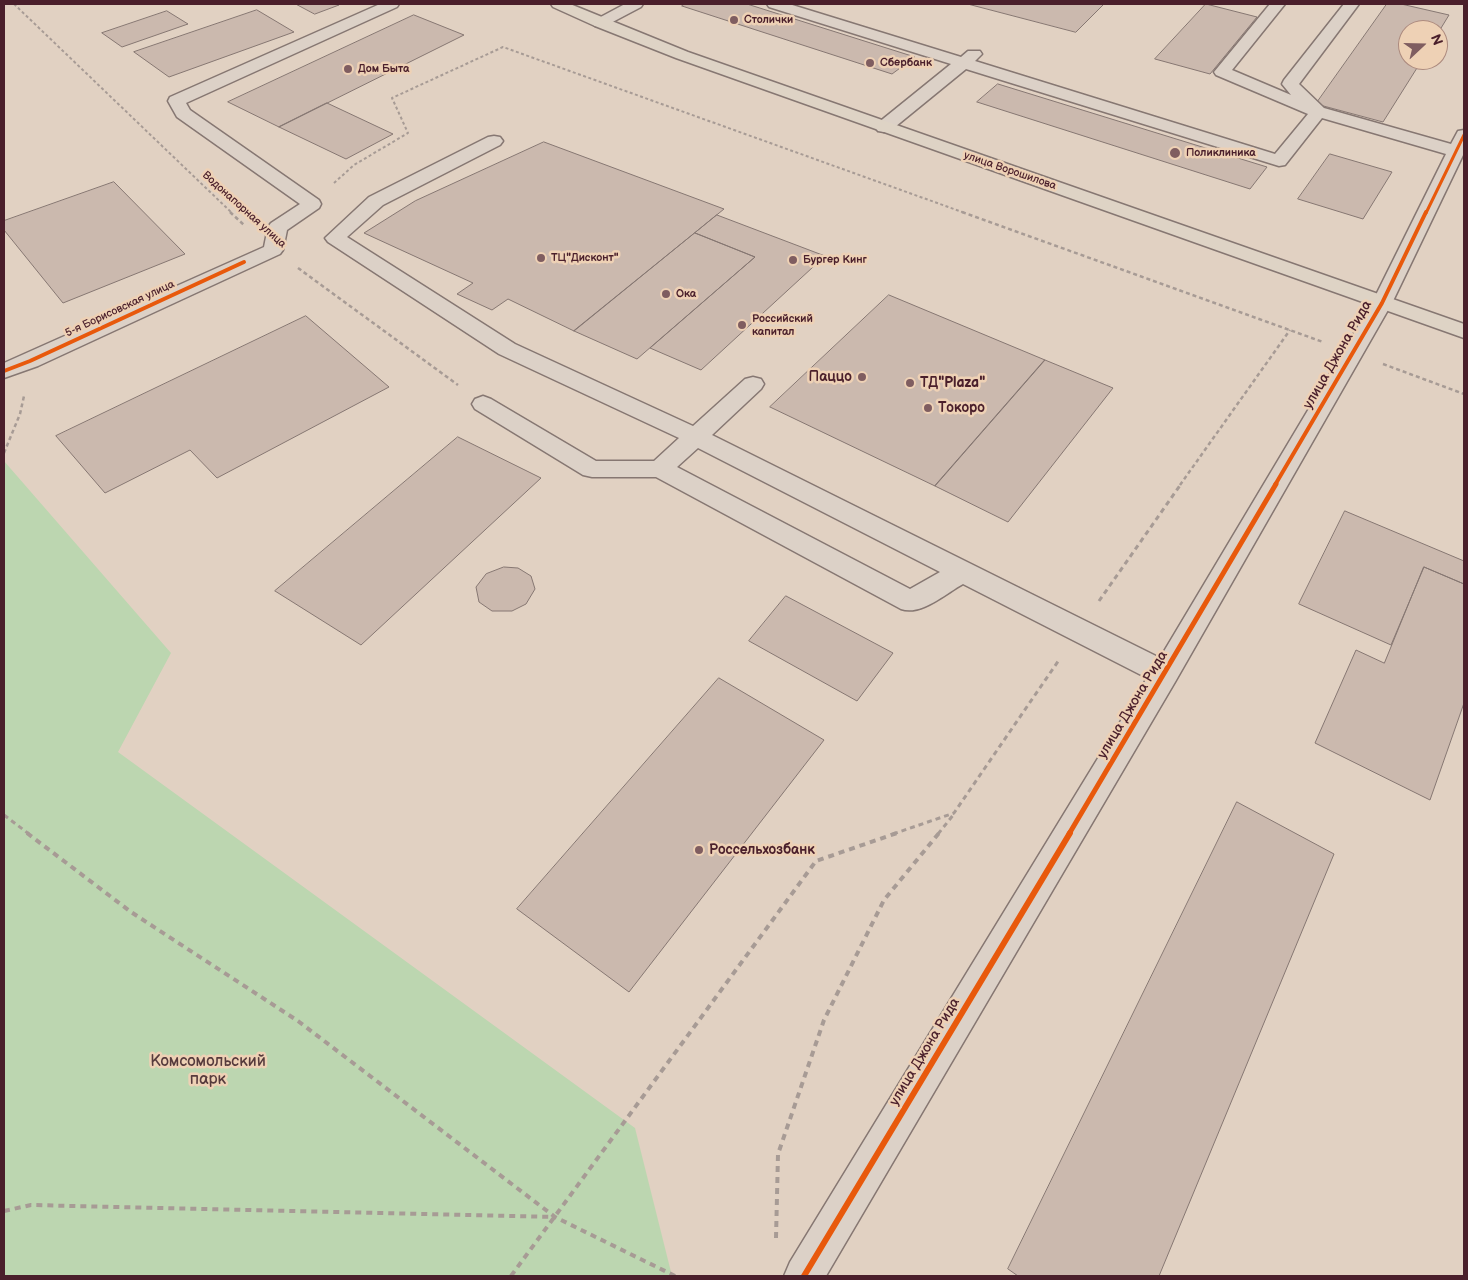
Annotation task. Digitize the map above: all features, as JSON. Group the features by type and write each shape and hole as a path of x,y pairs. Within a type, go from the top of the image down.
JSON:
{"main road":[{"name":"улица Ворошилова","path":"558,4 600,23 682,55 1464,331"}],"street":[{"path":"273,250 278,228 312,204 183,113 176,102 392,4"},
{"path":"600,23 636,4"},
{"path":"774,4 1279,161 1318,112"},
{"path":"1278,4 1222,72 1318,112 1459,153"},
{"path":"1318,112 1290,84 1352,4"},
{"path":"884,127 979,50"},
{"path":"494,141 376,201 335,238 507,349 696,437 1165,674"},
{"name":"улица Джона Рида","path":"804,1276 1165,674 1353,353 1382,303 1459,153"},
{"name":"5-я Борисовская улица","path":"4,371 30,361 273,250"},
{"path":"660,469 753,384"},
{"path":"483,404 592,469 660,469 910,602 961,572"}],"path":[{"path":"312,204 354,164 408,133 392,98 503,47 1464,394"},
{"path":"776,1248 778,1154 824,1020 884,900 954,813 1290,330"},
{"path":"4,452 20,414 30,361"},
{"path":"512,1276 816,861 954,813"},
{"path":"4,815 131,912 298,1021 555,1216 675,1276"},
{"path":"4,1211 32,1206 555,1216"}],"green space":[{"name":"Комсомольский парк","path":"4,461 171,653 118,752 635,1128 672,1276 4,1276"}],"building":[{"path":"296,4 336,4 339,5 315,14"},
{"path":"685,4 747,4 915,57 892,74 682,6"},
{"path":"968,4 1104,4 1076,32"},
{"path":"1206,4 1257,17 1210,74 1155,59"},
{"path":"1387,4 1401,4 1449,15 1446,20 1398,20 1398,70 1416,70 1383,122 1316,104"},
{"path":"257,10 294,32 169,77 134,52"},
{"path":"167,11 188,24 122,47 102,33"},
{"name":"Дом Быта","path":"414,15 464,35 279,127 228,102"},
{"path":"998,84 1267,167 1250,189 977,102"},
{"path":"327,103 393,134 346,159 279,127"},
{"name":"ТЦ\"Дисконт\"","path":"544,142 724,209 574,331 508,299 492,310 457,294 473,283 364,233 415,201"},
{"path":"1330,154 1392,172 1363,219 1298,199"},
{"path":"114,182 185,254 63,303 4,230 4,221"},
{"path":"717,215 825,256 701,370 650,348 755,257 695,233"},
{"name":"Ока","path":"695,233 755,257 637,359 574,331"},
{"name":"ТД\"Plaza\"","path":"889,295 1045,360 935,486 770,407"},
{"path":"306,316 389,387 217,478 190,450 105,493 56,436"},
{"path":"1045,360 1113,388 1008,522 935,486"},
{"path":"458,437 541,478 361,645 275,591"},
{"path":"1345,511 1464,561 1464,584 1424,567 1391,645 1299,604"},
{"path":"504,567 518,568 531,576 535,589 526,604 512,611 492,611 479,602 476,587 486,574"},
{"path":"1424,567 1464,584 1464,703 1430,800 1315,743 1356,650 1384,663"},
{"path":"786,596 893,653 857,701 749,641"},
{"path":"719,678 824,740 629,992 517,909"},
{"path":"1237,802 1334,854 1159,1276 1018,1276 1008,1269"}],"cycle path":[{"path":"804,1276 1165,674 1382,303 1464,135"},
{"path":"4,371 30,361 244,262"}],"place":[{"name":"Столички","path":"734,20"},
{"name":"Сбербанк","path":"870,63"},
{"name":"Дом Быта","path":"348,69"},
{"name":"Поликлиника","path":"1175,153"},
{"name":"ТЦ\"Дисконт\"","path":"541,258"},
{"name":"Бургер Кинг","path":"793,260"},
{"name":"Ока","path":"666,294"},
{"name":"Российский капитал","path":"742,325"},
{"name":"Паццо","path":"862,377"},
{"name":"ТД\"Plaza\"","path":"910,383"},
{"name":"Токоро","path":"928,408"},
{"name":"Россельхозбанк","path":"699,850"}]}
